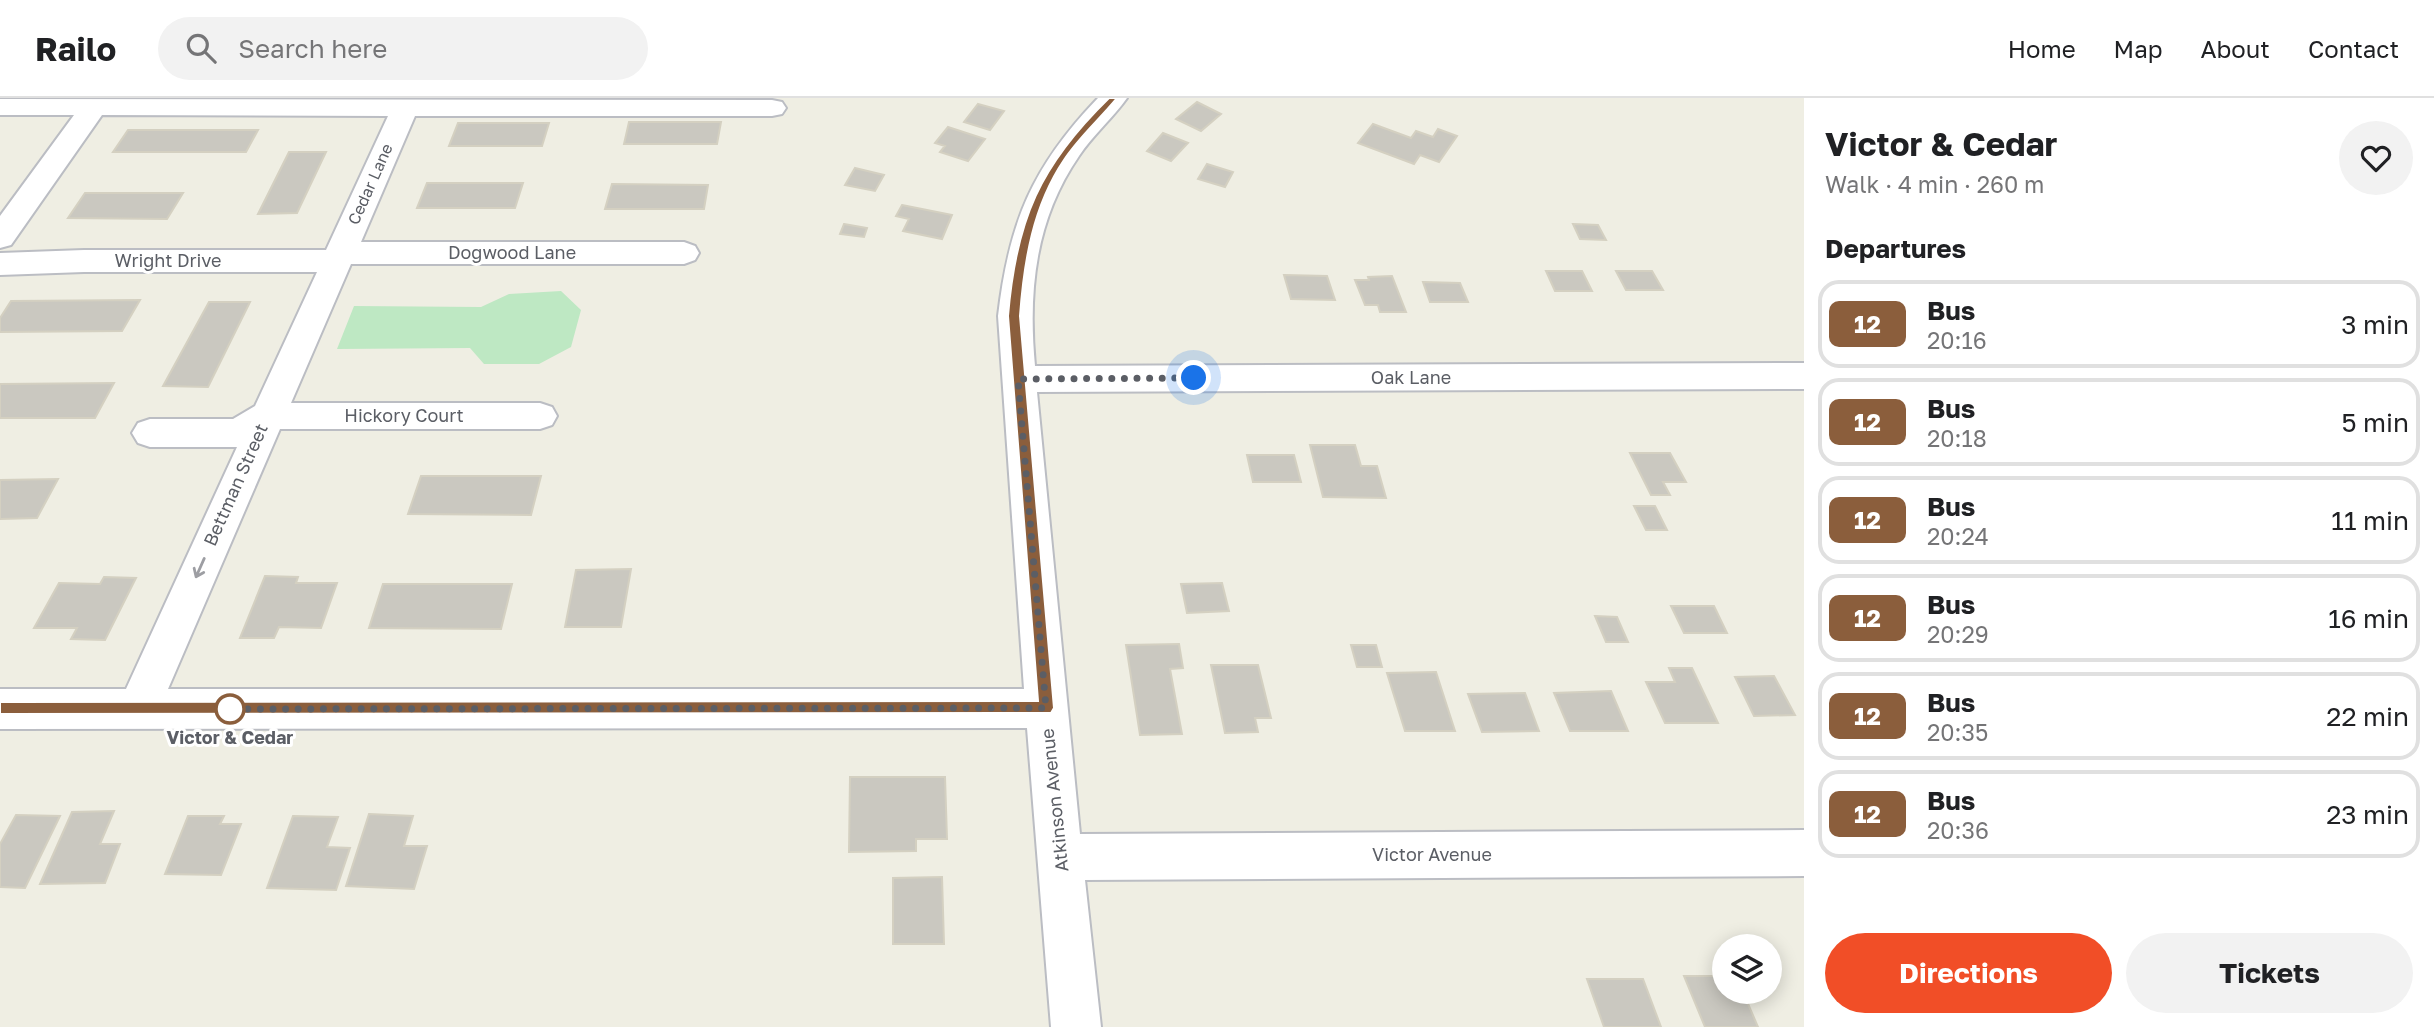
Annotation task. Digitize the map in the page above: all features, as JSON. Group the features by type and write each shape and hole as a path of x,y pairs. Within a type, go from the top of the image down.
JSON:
{"street":[{"name":"Atkinson Avenue","path":"1076,1027 1046,708 1014,316 1018,270 1026,234 1040,195 1059,160 1086,124 1112,98"},
{"path":"0,107 772,108"},
{"path":"0,238 94,107"},
{"name":"Cedar Lane","path":"338,257 405,108"},
{"name":"Dogwood Lane","path":"338,257 684,253"},
{"name":"Wright Drive","path":"0,264 338,257"},
{"name":"Bettman Street","path":"138,709 338,257"},
{"name":"Oak Lane","path":"1018,379 1804,376"},
{"path":"150,433 239,433 267,415"},
{"name":"Hickory Court","path":"267,415 540,416"},
{"path":"0,709 1046,708"},
{"name":"Victor Avenue","path":"1061,857 1804,853"}],"green space":[{"path":"561,291 581,310 571,347 539,364 484,364 470,348 337,349 354,306 481,307 509,294"}],"building":[{"path":"1197,102 1221,114 1201,131 1176,119"},
{"path":"978,104 1004,111 990,130 964,122"},
{"path":"629,122 721,122 717,144 624,144"},
{"path":"458,123 549,123 542,146 449,146"},
{"path":"1373,124 1411,138 1416,131 1433,137 1438,129 1457,136 1439,162 1420,155 1414,164 1358,143"},
{"path":"948,127 985,139 968,161 940,152 945,146 935,143"},
{"path":"128,130 258,130 246,152 113,152"},
{"path":"1163,133 1188,143 1171,161 1147,151"},
{"path":"289,152 326,152 297,213 258,214"},
{"path":"1207,164 1233,172 1225,187 1198,179"},
{"path":"855,168 884,175 875,191 845,185"},
{"path":"427,183 523,183 515,208 417,208"},
{"path":"612,184 708,185 704,209 605,209"},
{"path":"85,193 183,193 167,219 68,218"},
{"path":"902,205 952,215 942,239 903,231 909,219 896,216"},
{"path":"844,224 867,228 864,237 840,234"},
{"path":"1573,224 1598,225 1606,240 1580,239"},
{"path":"1546,271 1582,271 1592,291 1555,291"},
{"path":"1616,271 1652,271 1663,290 1626,290"},
{"path":"1284,275 1327,276 1335,300 1291,299"},
{"path":"1392,276 1406,312 1380,312 1378,305 1365,305 1355,280"},
{"path":"1423,282 1460,283 1468,302 1430,302"},
{"path":"140,300 122,331 0,332 0,318 11,301"},
{"path":"209,302 250,302 208,387 163,386"},
{"path":"114,383 95,418 0,418 0,384"},
{"path":"1310,445 1355,445 1361,466 1377,466 1386,498 1323,497"},
{"path":"1630,453 1670,453 1686,482 1663,482 1670,495 1651,495"},
{"path":"1247,455 1294,455 1301,482 1253,482"},
{"path":"421,476 541,476 531,515 408,514"},
{"path":"58,479 37,518 0,519 0,480"},
{"path":"1634,506 1655,506 1667,530 1646,530"},
{"path":"631,569 621,627 565,627 576,570"},
{"path":"265,576 298,577 296,583 337,583 321,628 279,627 274,638 240,638"},
{"path":"104,577 136,578 105,640 71,639 77,628 34,628 59,583 100,584"},
{"path":"1222,583 1229,611 1187,613 1181,584"},
{"path":"383,584 512,584 501,629 369,628"},
{"path":"1671,606 1714,606 1727,633 1684,633"},
{"path":"1595,616 1617,617 1628,642 1606,642"},
{"path":"1179,644 1183,668 1170,669 1182,734 1140,735 1126,645"},
{"path":"1351,645 1376,645 1382,667 1357,667"},
{"path":"1211,665 1258,665 1271,718 1255,718 1258,732 1225,733"},
{"path":"1669,668 1692,668 1718,723 1665,723 1646,682 1675,682"},
{"path":"1436,672 1455,731 1405,731 1387,673"},
{"path":"1774,676 1795,715 1754,716 1735,677"},
{"path":"1611,691 1628,731 1570,731 1554,693"},
{"path":"1525,693 1539,731 1482,732 1468,694"},
{"path":"850,777 945,777 947,839 916,839 916,851 849,852"},
{"path":"114,811 100,844 120,844 105,883 40,884 72,812"},
{"path":"369,814 413,816 404,846 427,846 414,889 346,886"},
{"path":"16,815 60,816 25,888 0,887 0,844"},
{"path":"188,816 224,816 220,824 241,824 221,875 165,874"},
{"path":"293,816 338,817 327,847 350,848 336,890 267,888"},
{"path":"942,877 944,944 893,944 893,878"},
{"path":"1684,976 1712,976 1712,1004 1748,1004 1758,1027 1705,1027"},
{"path":"1587,979 1643,979 1661,1027 1604,1027"}],"bus line":[{"name":"12","path":"0,709 1046,708 1018,379 1014,316 1018,270 1026,234 1040,195 1059,160 1086,124 1112,98"}],"place":[{"name":"Victor & Cedar","path":"230,709"}],"route":[{"path":"230,709 220,709 1046,708 1018,379 1194,378"}]}
